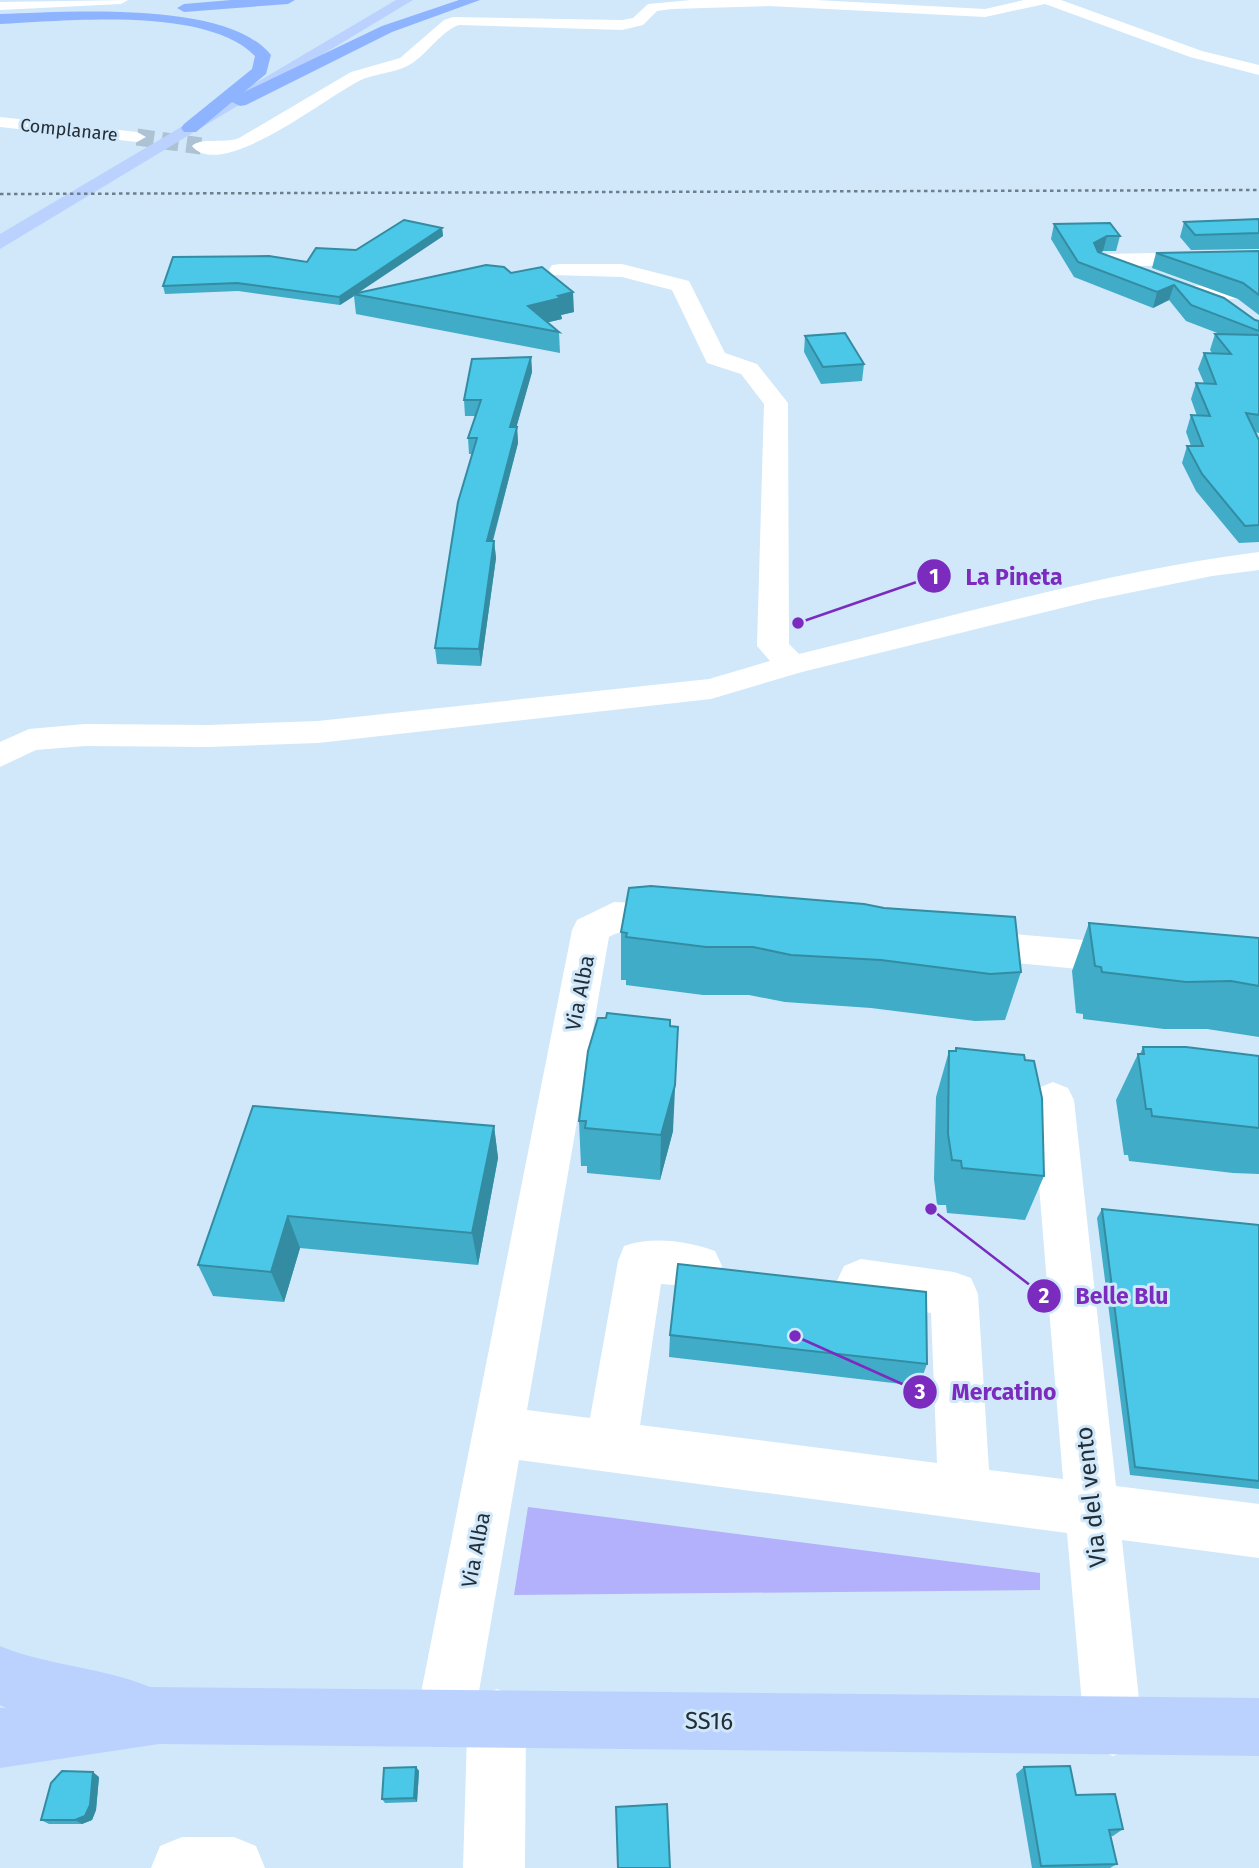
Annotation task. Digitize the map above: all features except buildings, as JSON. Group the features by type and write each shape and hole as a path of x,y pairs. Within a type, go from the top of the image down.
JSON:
{"highway":[{"path":"0,15 225,0"},
{"path":"0,15 288,0"},
{"path":"225,108 387,29 473,0"},
{"path":"0,15 145,2"},
{"path":"0,15 163,18 221,28 250,40 263,55 259,73 190,128"}],"main road":[{"path":"0,243 405,1"},
{"path":"0,1675 21,1685 159,1715"},
{"path":"0,1738 159,1715"},
{"name":"SS16","path":"159,1715 1114,1727 1252,1719"}],"street":[{"path":"0,6 121,0"},
{"path":"201,146 227,149 245,142 357,76 406,61 449,23 458,20 622,25 638,22 653,7 768,2 985,13 1045,0 1185,51 1259,70"},
{"name":"Complanare","path":"0,122 137,138"},
{"path":"1239,313 1228,306 1103,260 1259,257"},
{"path":"560,270 609,267 651,274 681,286 715,358 748,369 776,403 773,646 792,664"},
{"path":"1190,293 1259,291"},
{"path":"0,756 29,740 85,735 209,736 318,732 711,689 792,664 1094,591 1212,566 1259,561"},
{"name":"Via Alba","path":"494,1868 471,1718 498,1433 591,930 614,916 705,922"},
{"path":"927,941 1162,961"},
{"name":"Via del vento","path":"1053,1100 1114,1727"},
{"path":"611,1447 641,1261 698,1266"},
{"path":"861,1281 954,1294 964,1492"},
{"path":"498,1433 1259,1531"},
{"path":"182,1868 234,1868"}],"shaded area":[{"path":"528,1507 1040,1573 1040,1590 514,1595"}],"tunnel":[{"path":"137,137 201,146"}],"railway":[{"path":"0,194 1259,190"}],"place":[{"name":"La Pineta","path":"798,623"},
{"name":"Belle Blu","path":"931,1209"},
{"name":"Mercatino","path":"795,1336"}]}
